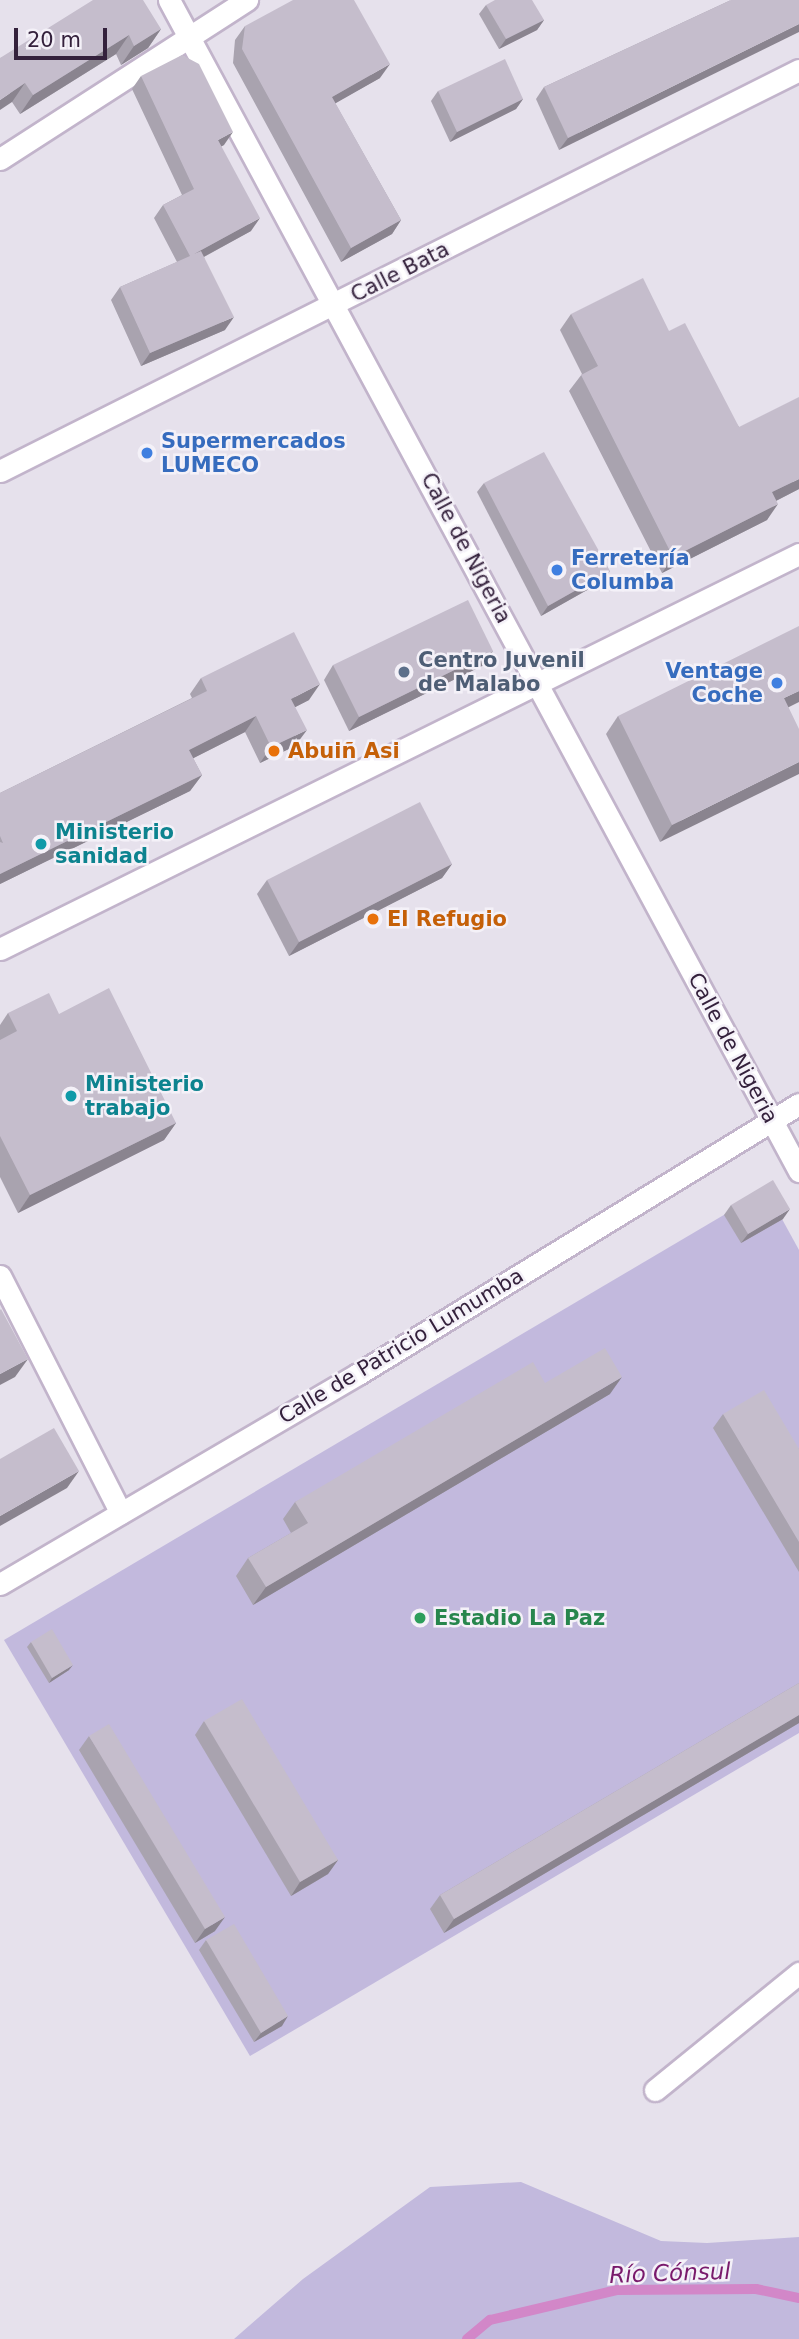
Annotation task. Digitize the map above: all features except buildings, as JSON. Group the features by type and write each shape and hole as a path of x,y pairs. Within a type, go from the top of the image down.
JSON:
{"street":[{"name":"Calle de Nigeria","path":"169,0 539,682 799,1171"},
{"path":"0,159 247,0"},
{"name":"Calle Bata","path":"0,471 799,70"},
{"path":"0,949 799,554"},
{"name":"Calle de Patricio Lumumba","path":"0,1584 799,1104"},
{"path":"0,1276 121,1513"},
{"path":"655,2090 799,1973"}],"shaded area":[{"name":"Estadio La Paz","path":"766,1190 799,1250 799,1733 250,2056 4,1640"},
{"path":"521,2182 661,2241 707,2243 799,2237 799,2339 234,2339 303,2279 430,2187"}],"waterway":[{"name":"Río Cónsul","path":"467,2339 490,2320 617,2290 756,2289 799,2298"}],"place":[{"name":"Supermercados LUMECO","path":"147,453"},
{"name":"Ferretería Columba","path":"557,570"},
{"name":"Centro Juvenil de Malabo","path":"404,672"},
{"name":"Ventage Coche","path":"777,683"},
{"name":"Abuiñ Asi","path":"274,751"},
{"name":"Ministerio sanidad","path":"41,844"},
{"name":"El Refugio","path":"373,919"},
{"name":"Ministerio trabajo","path":"71,1096"},
{"name":"Estadio La Paz","path":"420,1618"}]}
